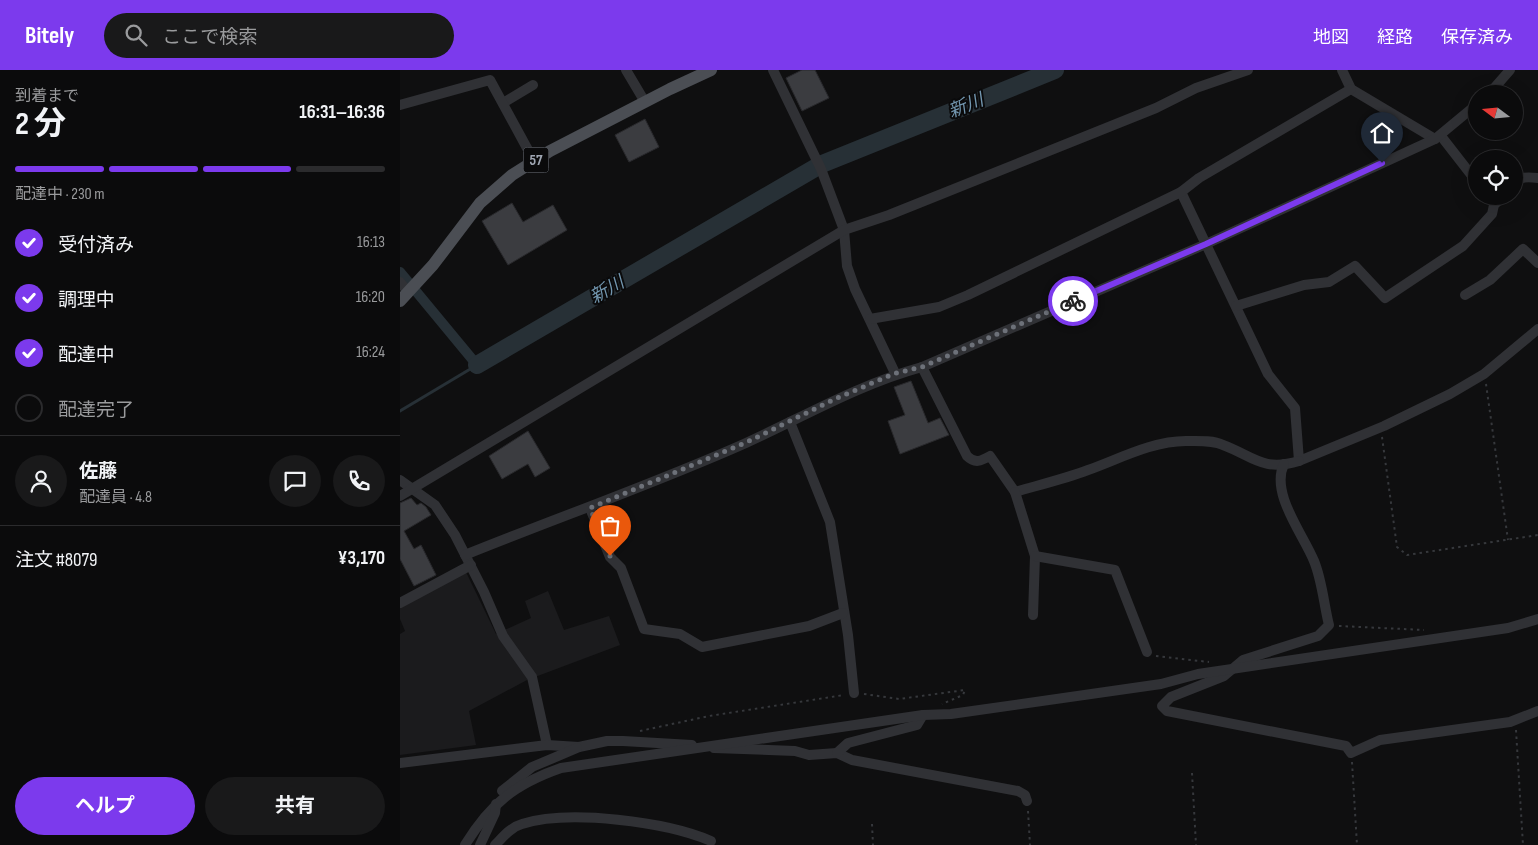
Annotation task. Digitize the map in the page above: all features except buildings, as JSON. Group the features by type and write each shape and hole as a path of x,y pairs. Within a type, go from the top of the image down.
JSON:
{"main road":[{"name":"57","path":"403,292 433,265 491,192 534,160 711,70"}],"street":[{"path":"626,70 645,102"},
{"path":"773,70 821,169 844,230 847,266 855,289 896,373"},
{"path":"400,496 844,230 890,216 1132,118 1196,88 1248,70"},
{"path":"1342,70 1351,89 1438,137 1468,173"},
{"path":"1497,85 1510,70"},
{"path":"400,105 490,75 534,160"},
{"path":"503,103 533,85"},
{"path":"870,319 939,307 968,295 1181,192 1199,178 1351,89"},
{"path":"465,555 590,508 790,422 837,398 896,373 922,367 987,337 1206,244 1438,137 1468,112"},
{"path":"1523,178 1538,178"},
{"path":"1181,192 1268,374 1295,408 1298,461"},
{"path":"1236,306 1304,285 1329,282 1355,266 1385,298 1463,246 1492,214 1491,205"},
{"path":"1465,295 1490,280 1523,249 1538,263"},
{"path":"1015,492 1087,471 1164,443 1184,441 1216,442 1254,460 1284,464 1298,461 1381,427 1450,394 1484,374 1538,328"},
{"path":"922,367 967,456 971,461 977,462 990,456 1015,492 1035,556 1033,615"},
{"path":"790,422 830,522 848,635 854,693"},
{"path":"1284,464 1280,473 1281,485 1288,507 1315,562 1329,625 1318,636 1243,660 1224,676 1171,697 1162,706 1166,711 1346,746 1351,753 1380,740 1510,722 1538,711"},
{"path":"400,480 435,505 471,565 503,636 532,677 547,745"},
{"path":"590,508 610,556 621,568 644,629 680,634 702,647 809,626 843,613"},
{"path":"1035,556 1115,570 1147,652"},
{"path":"400,603 471,565"},
{"path":"480,845 494,813 496,802 532,778 561,768 923,715 951,714 1147,686 1234,669 1508,628 1538,618"},
{"path":"837,753 848,743 917,725 923,715"},
{"path":"464,845 496,802 501,792 524,772 579,747 607,741 685,743 698,747 738,751 795,751 810,755 837,753 852,760 1018,791 1025,795 1027,801"},
{"path":"400,763 547,745 579,747"},
{"path":"495,845 510,830 522,823 581,817 619,820 697,835 711,841"}],"path":[{"path":"1484,374 1508,540"},
{"path":"1381,427 1397,547 1401,552 1407,555 1538,535"},
{"path":"1329,625 1431,630"},
{"path":"1147,652 1155,656 1210,662"},
{"path":"638,732 709,716 854,693 899,698 965,690 963,696 938,705"},
{"path":"1516,727 1523,845"},
{"path":"1351,753 1357,845"},
{"path":"1192,773 1196,845"},
{"path":"1027,801 1030,845"},
{"path":"872,824 873,845"}],"shaded area":[{"path":"465,570 496,634 531,618 525,601 548,591 564,630 609,616 620,645 527,680 469,711 476,745 400,755 400,634 405,631 400,619 400,606"}],"waterway":[{"name":"新川","path":"822,164 1055,70"},
{"name":"新川","path":"477,365 815,168"},
{"path":"400,272 477,365"},
{"name":"新川","path":"400,411 477,365"}],"way so far":[{"path":"610,556 590,508 745,443 837,398 896,373 922,367 1073,301"}],"route":[{"path":"1073,301 1206,244 1382,163"}]}
